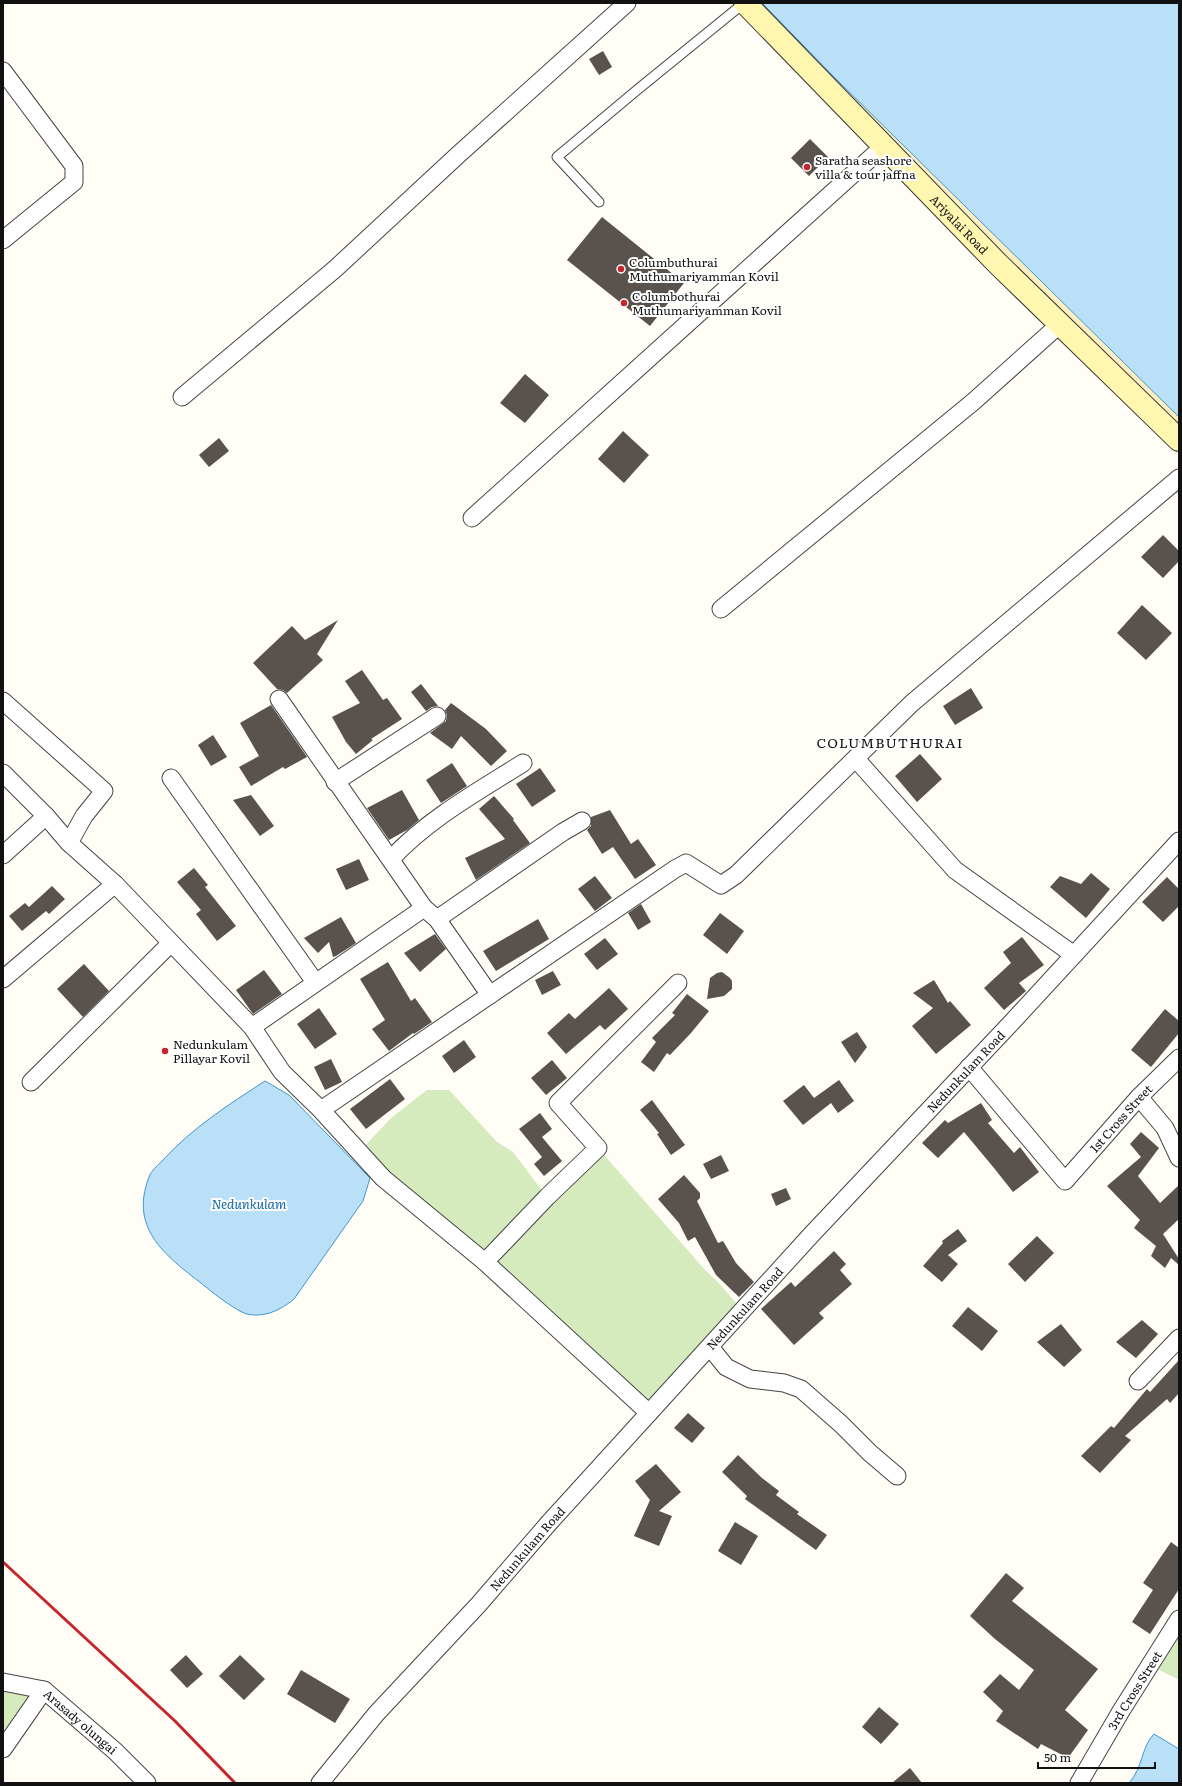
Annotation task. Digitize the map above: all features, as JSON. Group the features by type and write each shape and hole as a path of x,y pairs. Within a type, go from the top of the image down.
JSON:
{"street":[{"path":"182,397 335,269 459,154 627,3"},
{"name":"Ariyalai Road","path":"744,3 998,264 1179,440"},
{"path":"3,71 74,166 74,182 3,240"},
{"path":"472,518 884,146"},
{"path":"721,609 973,402 1060,324"},
{"path":"321,1110 675,869 686,863 721,885 736,875 912,703 1179,478"},
{"path":"279,699 335,782 391,859 424,908 437,919 490,995"},
{"path":"3,701 104,791 84,816 69,843"},
{"path":"335,782 437,716"},
{"path":"856,759 955,870 1074,955"},
{"path":"391,859 407,842 447,812 523,763"},
{"path":"3,773 46,816 69,843 115,884 252,1027 282,1072 321,1110 383,1178 485,1262 649,1413"},
{"path":"171,778 315,982"},
{"path":"3,855 46,816"},
{"path":"437,919 563,832 582,821"},
{"name":"Nedunkulam Road","path":"320,1783 376,1714 479,1604 548,1524 812,1234 1012,1022 1179,841"},
{"path":"3,978 115,884"},
{"path":"252,1027 424,908"},
{"path":"31,1082 171,942"},
{"path":"485,1262 547,1197 598,1148 558,1103 678,983"},
{"name":"1st Cross Street","path":"968,1067 1065,1181 1139,1097 1179,1058"},
{"path":"1139,1097 1165,1128 1179,1158"},
{"path":"1138,1381 1179,1338"},
{"path":"710,1347 726,1367 750,1379 784,1383 801,1389 897,1476"},
{"name":"3rd Cross Street","path":"1079,1783 1179,1619"},
{"name":"Arasady olungai","path":"3,1682 44,1690 115,1751 147,1783"},
{"path":"3,1749 44,1690"}],"lane":[{"path":"599,202 557,157 744,3"}],"green space":[{"path":"427,1090 449,1090 497,1142 513,1152 547,1197 598,1148 743,1311 649,1413 360,1151 391,1118"},
{"path":"1179,1620 1179,1680 1150,1665"},
{"path":"3,1682 44,1690 3,1749"}],"sand":[{"path":"745,3 762,3 835,78 1179,417 1179,438"}],"water":[{"path":"762,3 1179,3 1179,417 835,78"},
{"name":"Nedunkulam","path":"265,1081 289,1095 370,1178 363,1201 294,1299 278,1310 266,1314 253,1315 243,1313 226,1302 166,1254 148,1228 144,1213 144,1196 151,1173 174,1149 211,1118"},
{"path":"1154,1734 1179,1749 1179,1783 1129,1783 1134,1777 1147,1745"}],"building":[{"path":"603,51 612,67 599,75 589,59"},
{"path":"810,139 828,157 809,176 791,158"},
{"path":"602,217 684,283 650,326 567,260"},
{"path":"525,374 549,395 525,423 500,403"},
{"path":"623,431 649,455 624,483 598,459"},
{"path":"219,438 229,451 209,467 199,455"},
{"path":"1163,535 1179,551 1179,561 1163,578 1141,557"},
{"path":"1142,605 1172,633 1146,660 1117,633"},
{"path":"338,620 317,654 323,660 287,693 283,690 277,689 253,663 292,626 305,640"},
{"path":"362,670 383,700 387,698 402,719 371,739 373,740 356,754 346,742 332,717 360,703 345,681"},
{"path":"421,684 438,706 432,707 426,711 411,692"},
{"path":"971,688 983,708 955,725 943,706"},
{"path":"451,703 486,729 507,751 491,766 461,736 452,749 430,733 446,721 447,715 445,710"},
{"path":"271,705 307,757 285,769 283,767 251,786 239,767 259,756 240,723"},
{"path":"213,735 227,757 211,766 198,745"},
{"path":"920,754 942,779 917,802 895,776"},
{"path":"452,763 467,786 441,803 426,780"},
{"path":"540,768 556,791 532,807 516,784"},
{"path":"402,790 419,820 407,830 389,840 367,808"},
{"path":"251,795 274,826 260,836 233,800"},
{"path":"494,796 514,819 513,820 530,843 476,880 465,858 505,839 479,809"},
{"path":"610,810 631,844 638,839 656,865 635,879 613,847 602,854 587,830 591,826 591,817"},
{"path":"359,859 369,880 346,890 336,869"},
{"path":"194,868 208,885 205,887 236,926 217,941 196,914 201,910 177,882"},
{"path":"1091,873 1110,889 1086,918 1050,887 1060,876 1081,884"},
{"path":"595,876 612,898 595,911 578,889"},
{"path":"1167,877 1179,889 1179,906 1163,922 1142,902"},
{"path":"52,886 65,899 49,914 46,911 22,931 9,916 25,903 29,907"},
{"path":"641,904 651,922 638,930 628,913"},
{"path":"720,913 744,931 727,954 703,935"},
{"path":"341,917 356,943 333,957 329,942 318,953 304,938"},
{"path":"538,919 549,939 496,971 483,951"},
{"path":"435,934 446,949 420,972 404,953"},
{"path":"1022,937 1044,965 1019,983 1026,991 1004,1010 984,988 1011,963 1003,952"},
{"path":"605,938 618,954 597,970 584,954"},
{"path":"388,962 411,1001 415,998 432,1022 414,1034 413,1033 389,1051 372,1029 385,1020 360,979"},
{"path":"84,964 109,991 83,1017 57,989"},
{"path":"264,970 282,994 253,1014 236,990"},
{"path":"553,971 561,985 542,995 535,980"},
{"path":"722,972 732,981 732,989 724,996 707,999 710,978 717,973"},
{"path":"934,980 948,1003 950,1001 971,1025 936,1054 912,1026 933,1008 913,993"},
{"path":"609,988 628,1009 605,1030 600,1025 566,1054 547,1033 569,1013 575,1019"},
{"path":"687,994 709,1011 670,1055 667,1053 654,1072 641,1062 656,1042 652,1038 675,1015 672,1013"},
{"path":"319,1008 337,1034 315,1049 297,1024"},
{"path":"1165,1009 1179,1021 1179,1033 1151,1067 1131,1050"},
{"path":"857,1032 867,1047 855,1063 841,1042"},
{"path":"464,1040 476,1057 454,1073 442,1056"},
{"path":"331,1059 342,1082 325,1090 314,1067"},
{"path":"552,1060 567,1078 546,1095 531,1078"},
{"path":"390,1079 405,1099 366,1129 350,1109"},
{"path":"839,1080 854,1101 838,1113 831,1103 803,1125 783,1101 804,1085 814,1098"},
{"path":"652,1100 685,1145 671,1155 657,1134 659,1133 640,1110"},
{"path":"981,1103 992,1120 988,1123 1014,1153 1020,1147 1039,1172 1013,1192 964,1132 938,1158 922,1143 945,1120 948,1123"},
{"path":"540,1113 552,1129 542,1137 562,1161 544,1176 534,1164 542,1157 519,1129"},
{"path":"1141,1132 1159,1148 1138,1176 1160,1203 1179,1185 1179,1219 1163,1234 1179,1259 1179,1265 1171,1258 1165,1268 1151,1256 1156,1246 1134,1228 1140,1220 1107,1186 1141,1157 1130,1144"},
{"path":"721,1155 729,1171 711,1179 703,1164"},
{"path":"684,1175 700,1193 700,1198 697,1201 718,1243 723,1241 736,1263 754,1282 739,1297 716,1275 695,1237 688,1241 679,1223 658,1199"},
{"path":"786,1188 791,1199 776,1206 771,1194"},
{"path":"958,1229 967,1241 948,1255 958,1264 942,1282 923,1266 943,1243 942,1241"},
{"path":"1037,1236 1054,1253 1025,1282 1008,1264"},
{"path":"834,1251 846,1264 840,1270 852,1284 819,1313 824,1318 794,1345 761,1309 791,1282 795,1287"},
{"path":"968,1307 998,1331 982,1351 952,1326"},
{"path":"1142,1320 1158,1334 1136,1358 1116,1342"},
{"path":"1061,1324 1082,1350 1064,1367 1037,1342"},
{"path":"1179,1360 1179,1393 1170,1403 1167,1399 1125,1436 1131,1440 1100,1473 1081,1456 1111,1426 1114,1428 1147,1389 1150,1392"},
{"path":"688,1413 705,1428 692,1443 674,1428"},
{"path":"738,1455 762,1478 779,1491 776,1495 799,1512 797,1514 827,1535 816,1550 745,1499 747,1496 722,1472"},
{"path":"656,1464 681,1492 659,1511 672,1516 659,1546 634,1536 650,1500 635,1481"},
{"path":"735,1522 758,1536 741,1565 718,1551"},
{"path":"1171,1542 1179,1548 1179,1589 1150,1634 1132,1622 1153,1590 1143,1583"},
{"path":"1006,1573 1024,1588 1012,1601 1098,1669 1065,1710 1088,1730 1068,1758 1041,1744 1038,1749 996,1721 1003,1711 983,1692 1000,1674 1019,1690 1034,1670 995,1639 970,1616"},
{"path":"186,1655 203,1674 187,1688 170,1670"},
{"path":"240,1655 265,1679 244,1700 219,1676"},
{"path":"301,1670 350,1699 335,1723 287,1694"},
{"path":"879,1707 899,1724 881,1744 862,1727"},
{"path":"910,1768 922,1783 892,1783"}],"railway":[{"path":"3,1562 175,1721 235,1783"}],"place":[{"name":"Saratha seashore villa & tour jaffna","path":"807,167"},
{"name":"Columbuthurai Muthumariyamman Kovil","path":"621,269"},
{"name":"Columbothurai Muthumariyamman Kovil","path":"624,303"},
{"name":"Nedunkulam Pillayar Kovil","path":"165,1051"}],"district":[{"name":"COLUMBUTHURAI","path":"890,742"}]}
